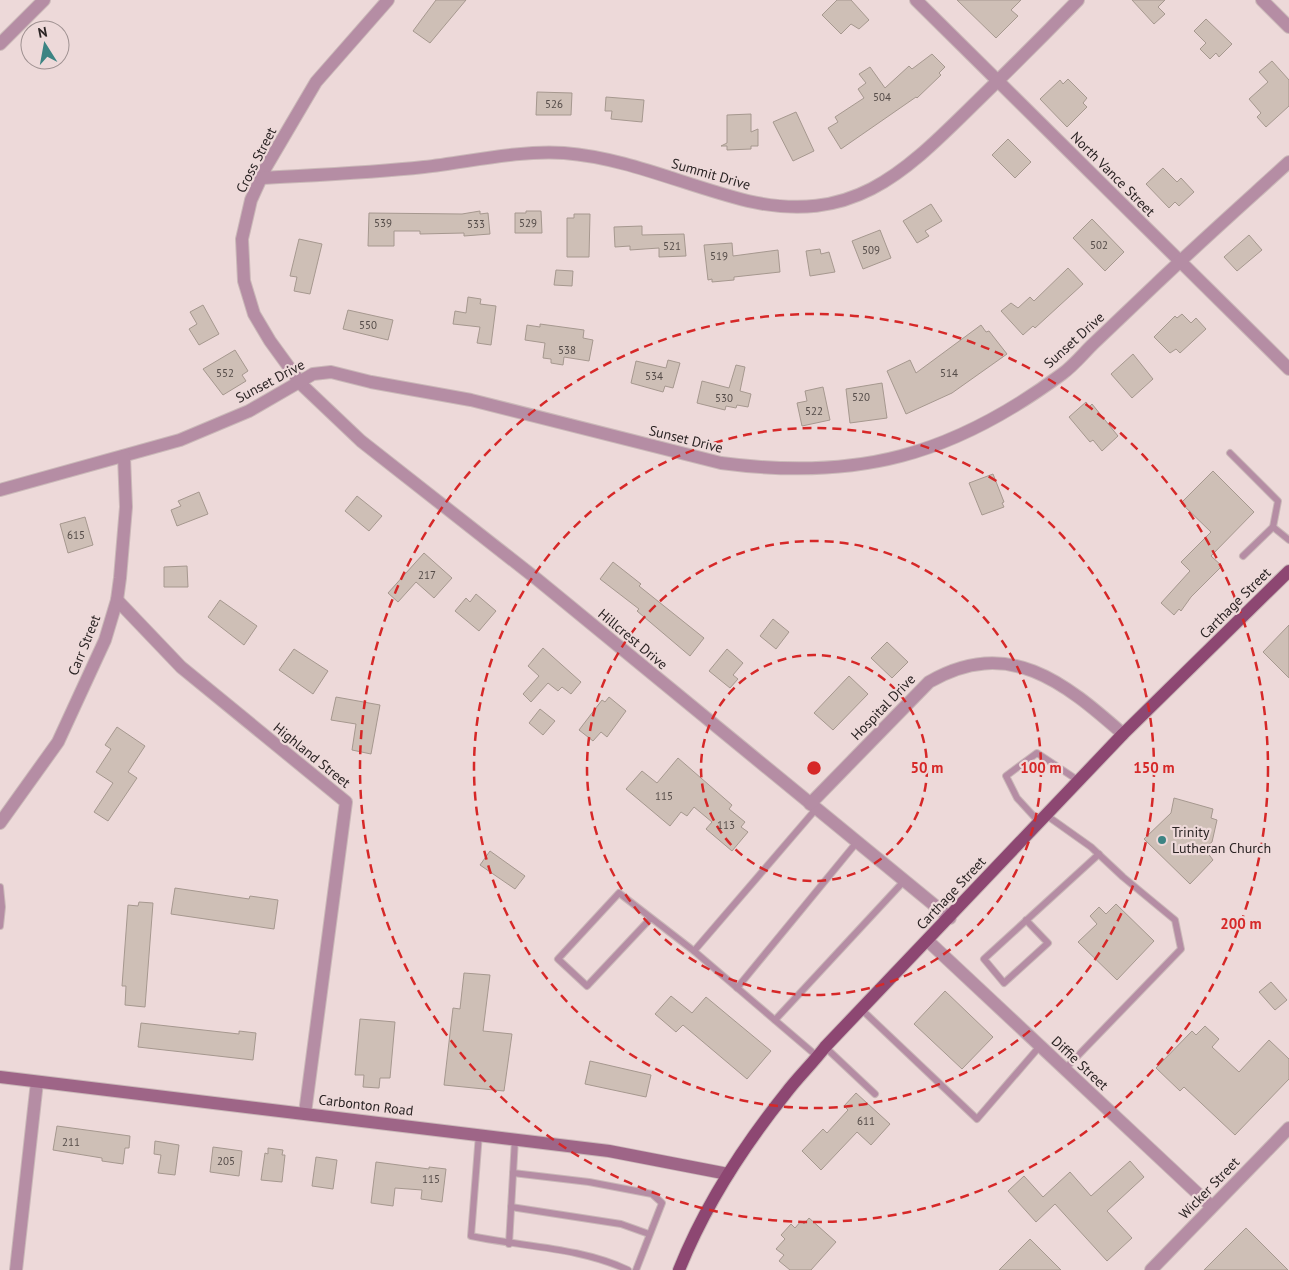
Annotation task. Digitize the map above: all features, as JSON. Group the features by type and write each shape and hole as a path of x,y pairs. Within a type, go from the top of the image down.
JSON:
{"main road":[{"name":"Carthage Street","path":"680,1270 705,1211 748,1142 781,1099 822,1052 1123,734 1288,575"}],"street":[{"path":"0,44 44,0"},
{"name":"Cross Street","path":"300,381 254,314 244,282 242,260 244,226 261,178 316,82 388,0"},
{"name":"North Vance Street","path":"916,0 1289,370"},
{"name":"Summit Drive","path":"261,178 371,172 532,154 563,153 626,163 748,201 776,205 812,206 842,201 866,193 910,166 944,136 1078,0"},
{"path":"1262,0 1288,24"},
{"name":"Sunset Drive","path":"0,490 180,440 240,415 300,381 322,373 331,372 371,382 471,400 721,463 804,470 854,466 898,459 959,438 979,428 1063,373 1289,162"},
{"name":"Hillcrest Drive","path":"300,381 361,441 538,580 950,918"},
{"name":"Carr Street","path":"0,823 58,742 105,640 117,600 126,507 124,456"},
{"name":"Highland Street","path":"117,600 181,668 346,802 305,1114"},
{"name":"Hospital Drive","path":"813,806 929,682 950,670 965,665 995,662 1040,673 1081,697 1123,734"},
{"name":"Diffie Street","path":"928,941 1211,1206"},
{"name":"Carbonton Road","path":"0,1077 609,1151 728,1174"},
{"path":"16,1270 37,1082"},
{"name":"Wicker Street","path":"1152,1269 1211,1206 1289,1128"}],"lane":[{"path":"1230,452 1278,501 1273,526 1243,556"},
{"path":"1273,526 1289,540"},
{"path":"1065,1069 1181,949 1175,920 1099,854 1043,818 1017,798 1006,776 1037,754 1079,781"},
{"path":"694,951 813,806"},
{"path":"737,988 857,842"},
{"path":"1026,920 1048,943 1004,983 984,959 1026,920 1099,854"},
{"path":"775,1020 904,881"},
{"path":"0,887 2,907 0,926"},
{"path":"651,918 587,986 558,959 619,893 694,951 775,1020 822,1052 874,1094"},
{"path":"861,1009 977,1119 1040,1046"},
{"path":"479,1134 471,1236 509,1244 593,1256 628,1270"},
{"path":"509,1244 515,1139"},
{"path":"513,1173 589,1182 652,1194 662,1204 636,1270"},
{"path":"511,1207 621,1224 649,1234"}],"building":[{"path":"436,0 466,0 430,43 413,31"},
{"path":"837,0 851,0 869,20 859,29 851,24 841,34 822,15"},
{"path":"957,0 1021,0 1011,10 1018,16 996,38"},
{"path":"1132,0 1165,0 1158,7 1165,14 1154,24"},
{"path":"1206,19 1232,44 1219,57 1216,53 1210,59 1200,49 1206,43 1194,31"},
{"path":"932,54 945,67 939,73 941,75 917,98 841,149 828,128 838,122 835,117 864,98 858,89 866,83 859,74 870,67 885,88 909,66 912,69"},
{"path":"1272,61 1289,80 1289,106 1266,127 1257,117 1261,113 1249,99 1268,82 1259,72"},
{"path":"1068,79 1087,98 1083,103 1087,107 1067,127 1040,99 1060,80 1063,84"},
{"path":"537,92 572,93 571,115 536,115"},
{"path":"606,97 644,100 642,122 611,119 612,111 605,111"},
{"path":"796,112 814,151 793,161 773,122"},
{"path":"751,114 751,132 758,129 758,146 751,146 751,149 727,150 727,146 721,146 727,143 727,115"},
{"path":"1008,139 1031,162 1015,178 992,155"},
{"path":"1163,168 1177,182 1181,178 1194,192 1179,206 1175,202 1169,208 1146,184"},
{"path":"931,204 942,221 925,231 929,236 917,243 903,221"},
{"path":"480,211 480,214 488,213 490,234 464,236 464,233 420,234 420,231 394,231 394,246 368,246 369,213 462,214"},
{"path":"526,211 541,211 542,233 515,233 515,213 526,213"},
{"path":"574,214 590,214 589,257 567,257 567,218 574,218"},
{"path":"1092,219 1124,252 1105,271 1073,238"},
{"path":"642,226 642,235 684,234 686,256 659,257 659,248 630,250 630,246 615,247 614,227"},
{"path":"880,230 891,258 863,269 852,241"},
{"path":"1249,235 1262,250 1237,271 1224,257"},
{"path":"299,239 322,244 310,294 294,291 297,277 290,276"},
{"path":"732,243 733,256 778,250 780,272 734,277 734,280 712,282 712,279 708,280 704,245"},
{"path":"820,249 821,254 829,252 835,272 810,276 806,251"},
{"path":"1068,268 1083,284 1035,328 1033,326 1023,335 1001,311 1011,303 1018,308 1030,297 1034,301"},
{"path":"556,270 573,271 572,286 554,285"},
{"path":"468,297 481,299 480,304 496,306 491,345 477,343 480,327 453,324 455,311 466,313"},
{"path":"203,305 219,334 199,345 189,329 197,324 190,312"},
{"path":"348,310 393,320 388,340 343,329"},
{"path":"1182,314 1191,323 1196,318 1206,329 1180,353 1176,349 1170,353 1154,337 1175,316 1177,318"},
{"path":"540,324 584,330 583,338 593,340 589,361 564,357 563,365 551,363 551,359 543,358 545,343 525,340 527,325 540,327"},
{"path":"981,325 986,332 989,331 1007,354 952,393 906,414 887,371 910,360 916,373"},
{"path":"235,350 248,371 242,375 246,381 223,395 203,369"},
{"path":"1133,354 1153,379 1132,398 1111,374"},
{"path":"668,360 680,363 673,388 665,386 663,392 631,383 636,361 666,368"},
{"path":"736,365 745,367 740,391 751,394 748,407 737,405 736,408 726,406 725,410 697,403 702,381 729,388"},
{"path":"882,383 887,418 850,423 846,389"},
{"path":"823,387 830,420 802,426 797,403 807,401 805,391"},
{"path":"1086,402 1089,407 1092,404 1118,436 1102,451 1093,440 1090,442 1069,417"},
{"path":"1213,471 1254,512 1211,556 1222,566 1191,597 1181,611 1179,609 1174,615 1161,603 1190,571 1181,562 1211,532 1181,503"},
{"path":"993,474 1004,502 1002,503 1004,507 982,515 969,483"},
{"path":"199,492 208,514 177,526 171,510 181,506 178,501"},
{"path":"357,496 382,516 369,531 345,511"},
{"path":"85,517 93,545 68,553 60,524"},
{"path":"424,553 452,578 434,598 416,582 398,602 388,593"},
{"path":"613,562 641,584 639,586 704,638 690,656 637,611 639,609 600,579"},
{"path":"187,566 188,587 164,587 164,567"},
{"path":"476,594 496,611 479,631 455,611 466,598 470,602"},
{"path":"220,600 257,626 244,645 208,617"},
{"path":"773,619 789,632 776,649 760,636"},
{"path":"1289,625 1289,678 1263,652"},
{"path":"887,642 908,662 892,678 871,658"},
{"path":"543,648 581,682 571,694 562,687 558,691 548,683 531,702 523,694 539,676 528,666"},
{"path":"294,649 328,671 313,694 279,670"},
{"path":"727,649 743,663 733,675 738,679 730,688 709,671"},
{"path":"849,676 868,694 833,730 814,713"},
{"path":"336,697 380,705 371,754 352,750 356,724 331,720"},
{"path":"609,697 626,711 607,737 601,732 593,741 579,730 602,700 605,702"},
{"path":"540,709 555,721 543,735 529,723"},
{"path":"117,727 145,746 128,772 137,778 108,821 94,812 113,783 96,772 111,749 105,745"},
{"path":"678,758 732,805 729,809 745,822 741,827 748,832 732,851 706,829 712,822 694,807 687,816 681,812 670,826 626,789 642,771 657,783"},
{"name":"Trinity Lutheran Church","path":"1174,798 1213,809 1211,818 1217,820 1212,842 1204,848 1213,860 1190,884 1144,839 1171,813"},
{"path":"490,851 525,876 515,889 480,865"},
{"path":"175,888 249,899 250,896 278,900 274,929 171,914"},
{"path":"139,902 153,903 145,1007 125,1005 126,986 122,986 128,905 138,906"},
{"path":"1116,904 1154,941 1117,980 1078,942 1097,924 1090,916 1099,907 1106,914"},
{"path":"464,973 490,975 483,1031 512,1034 504,1091 444,1085 453,1008 460,1009"},
{"path":"1271,982 1287,1000 1275,1010 1259,992"},
{"path":"945,991 993,1037 962,1069 914,1024"},
{"path":"671,996 692,1013 706,997 771,1051 747,1079 683,1025 676,1032 655,1014"},
{"path":"360,1019 395,1022 390,1078 380,1078 379,1088 363,1087 364,1075 355,1075"},
{"path":"141,1023 239,1034 239,1031 256,1033 253,1060 138,1047"},
{"path":"1205,1026 1219,1039 1212,1047 1239,1072 1269,1040 1289,1059 1289,1079 1235,1135 1184,1087 1180,1091 1156,1068 1192,1031 1196,1035"},
{"path":"590,1061 651,1075 646,1097 585,1084"},
{"path":"856,1093 890,1124 871,1145 857,1132 821,1170 802,1151 823,1129 827,1133 848,1110 844,1106"},
{"path":"57,1126 130,1136 129,1148 125,1148 123,1164 102,1161 102,1158 53,1150"},
{"path":"155,1141 179,1145 175,1175 158,1173 161,1155 154,1154"},
{"path":"213,1147 242,1151 239,1176 210,1172"},
{"path":"268,1148 283,1150 282,1155 285,1155 282,1182 261,1180 265,1153 268,1154"},
{"path":"316,1157 337,1160 333,1189 312,1186"},
{"path":"1130,1161 1144,1177 1107,1211 1132,1238 1107,1261 1055,1204 1036,1222 1008,1191 1024,1176 1043,1197 1070,1172 1091,1196"},
{"path":"376,1162 429,1169 429,1167 446,1169 442,1202 421,1199 422,1190 395,1188 393,1206 371,1203"},
{"path":"809,1218 836,1242 811,1270 790,1270 779,1261 784,1255 776,1249 785,1239 781,1235 791,1224 795,1228 801,1221 804,1224"},
{"path":"1246,1228 1288,1270 1204,1270"},
{"path":"1030,1239 1061,1270 999,1270"}],"place":[{"name":"Trinity Lutheran Church","path":"1162,840"}]}
